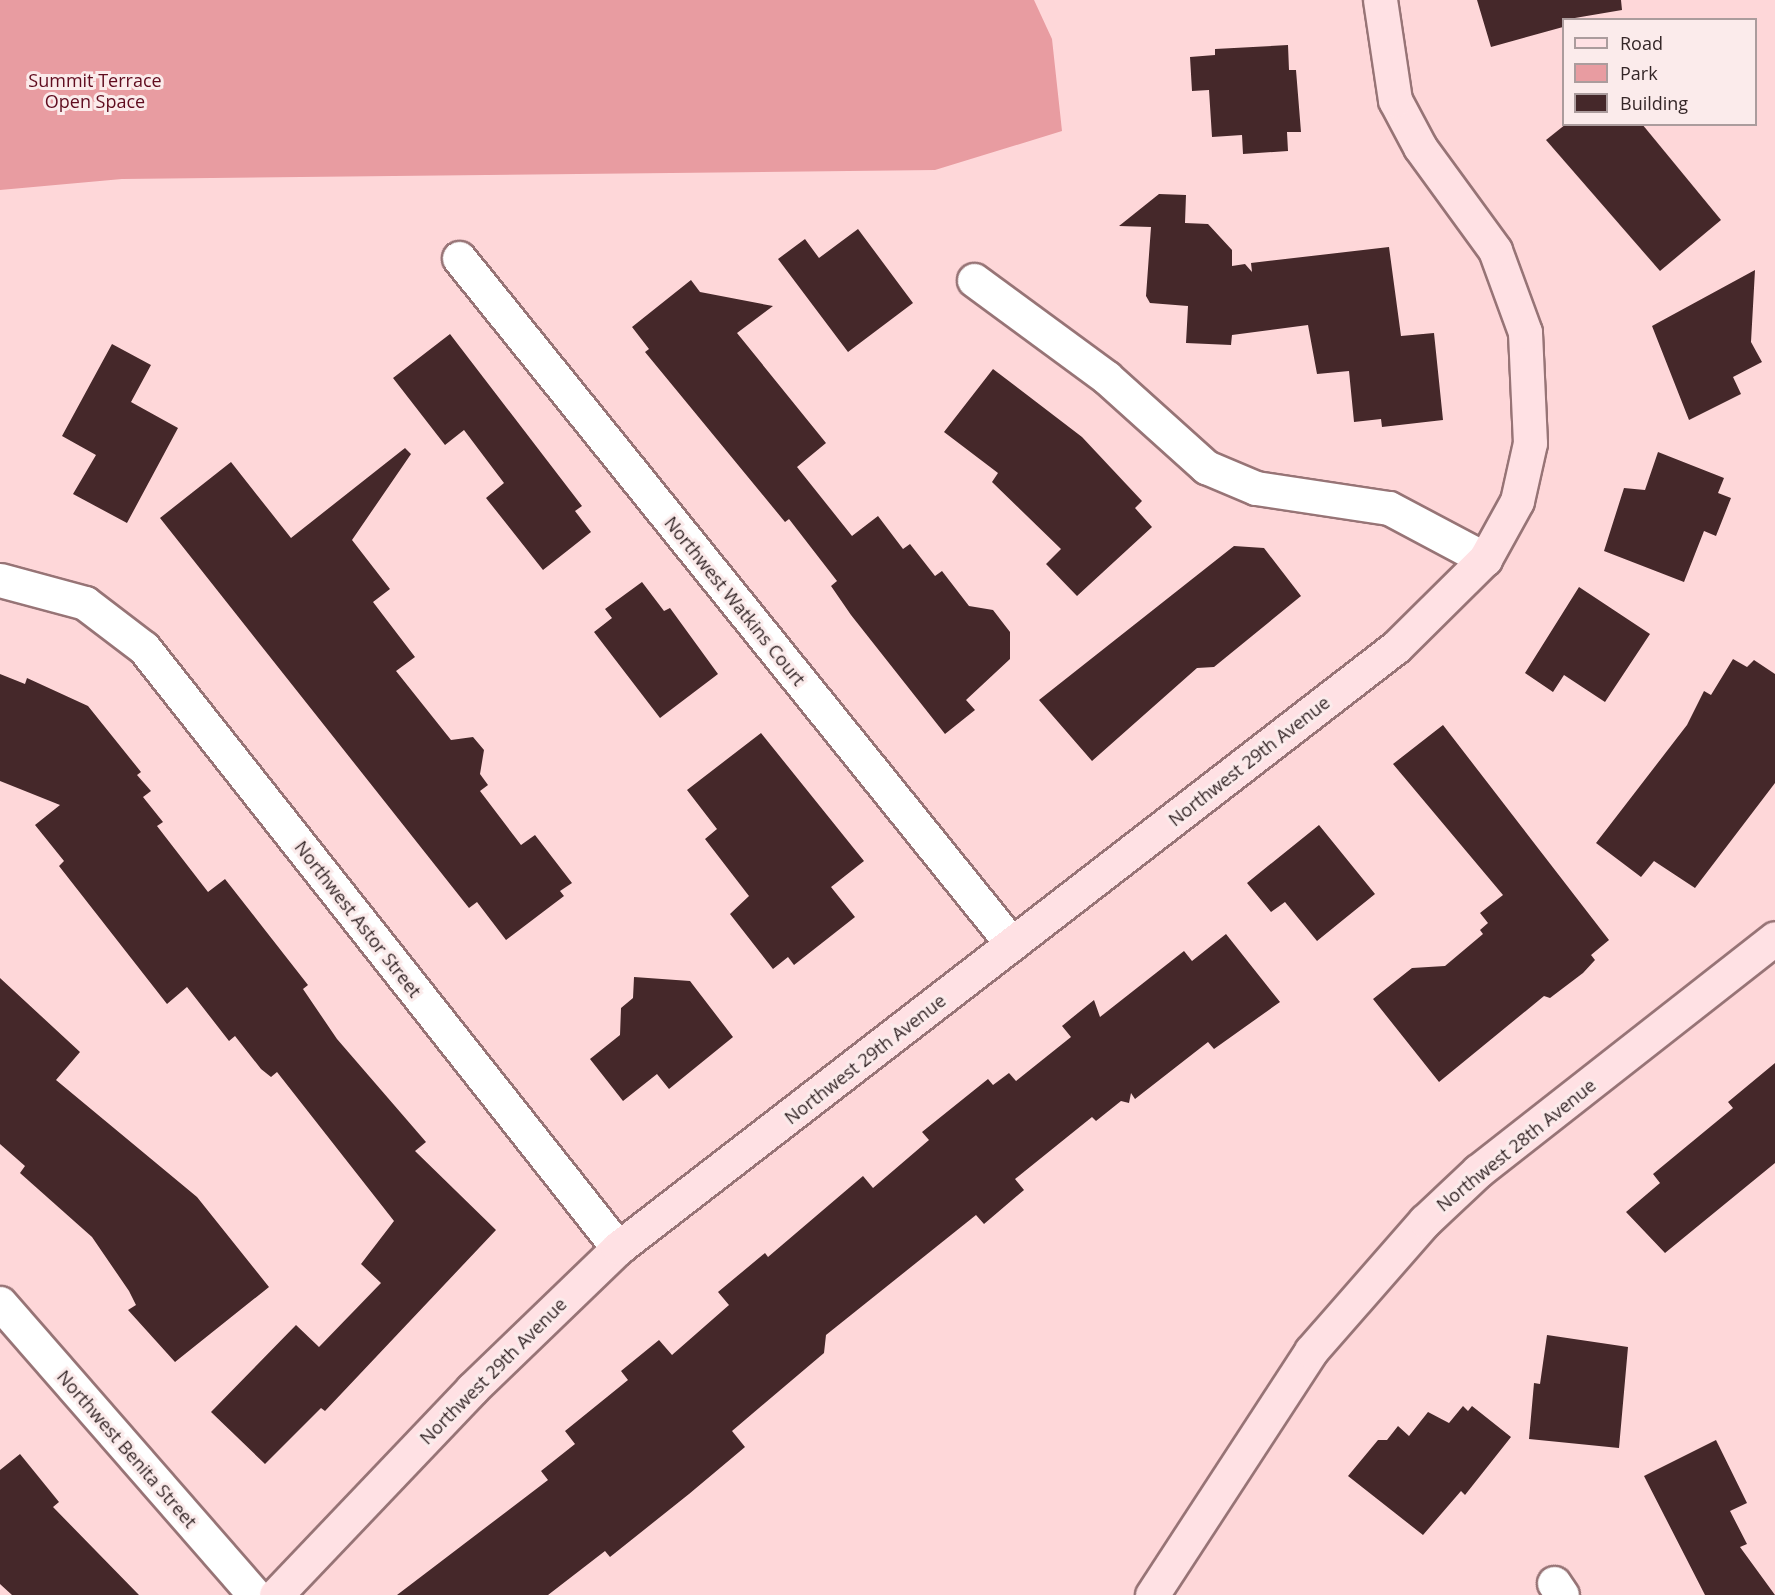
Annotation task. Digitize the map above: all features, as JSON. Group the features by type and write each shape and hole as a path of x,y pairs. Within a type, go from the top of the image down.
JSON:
{"street":[{"name":"Northwest 29th Avenue","path":"276,1595 472,1389 618,1248 1396,647 1485,558 1517,501 1530,444 1525,332 1495,250 1420,147 1395,100 1380,0"},
{"name":"Northwest Watkins Court","path":"459,258 1012,944"},
{"path":"974,280 1107,377 1206,467 1256,488 1389,508 1485,558"},
{"name":"Northwest Astor Street","path":"0,580 85,603 144,648 618,1248"},
{"name":"Northwest 28th Avenue","path":"1152,1595 1311,1351 1425,1221 1478,1171 1775,938"},
{"name":"Northwest Benita Street","path":"0,1303 255,1595"}],"green space":[{"name":"Summit Terrace Open Space","path":"0,0 1034,0 1052,39 1062,131 935,170 122,179 0,190"}],"building":[{"path":"1477,0 1621,0 1622,10 1562,18 1562,27 1491,47"},
{"path":"1288,45 1289,70 1296,70 1301,132 1287,132 1288,151 1243,154 1242,135 1212,137 1209,90 1192,91 1190,57 1215,55 1215,49"},
{"path":"1564,126 1644,126 1721,220 1660,271 1546,140"},
{"path":"1159,194 1186,195 1185,223 1208,224 1232,250 1232,266 1245,264 1252,272 1251,263 1389,247 1401,336 1434,333 1443,420 1382,427 1381,419 1354,422 1349,371 1317,374 1308,325 1232,335 1231,345 1186,343 1188,306 1150,303 1146,296 1151,227 1119,226"},
{"path":"858,229 913,303 848,352 778,259 805,239 819,258"},
{"path":"1755,270 1751,342 1762,362 1733,377 1741,394 1689,420 1652,326"},
{"path":"691,280 700,292 773,306 737,333 826,443 797,467 852,536 878,516 903,549 910,544 935,576 942,571 969,606 993,610 1010,632 1010,659 966,700 975,710 945,734 851,615 831,586 837,581 789,519 785,522 645,352 649,349 632,327"},
{"path":"450,334 582,506 575,511 591,532 543,570 486,498 504,483 464,430 445,445 393,378"},
{"path":"112,344 151,365 131,402 178,428 127,523 73,494 96,455 62,436"},
{"path":"993,369 1082,437 1142,501 1135,508 1152,527 1077,596 1046,564 1061,549 992,482 998,473 944,432"},
{"path":"405,448 411,454 352,540 390,589 373,602 415,657 396,671 451,740 473,737 484,750 480,774 488,785 480,791 521,845 535,835 572,883 560,891 564,896 506,940 477,902 469,908 160,518 231,462 291,538"},
{"path":"1658,452 1724,478 1718,493 1731,498 1716,536 1704,531 1684,582 1604,551 1624,488 1645,490"},
{"path":"1234,546 1264,548 1301,596 1214,667 1197,668 1092,761 1039,700"},
{"path":"642,582 664,611 670,608 718,674 660,718 594,632 612,618 605,609"},
{"path":"1579,587 1650,634 1605,702 1564,675 1553,692 1525,673"},
{"path":"1733,659 1747,667 1754,660 1775,674 1775,783 1695,888 1654,861 1641,877 1596,843 1687,725 1704,691 1711,695"},
{"path":"0,674 25,684 27,678 88,706 141,772 137,775 151,791 143,797 163,822 157,826 208,892 225,879 308,985 303,989 337,1039 426,1142 415,1151 496,1230 325,1411 321,1408 265,1464 211,1412 296,1325 319,1347 381,1283 361,1264 394,1221 277,1072 271,1077 261,1069 235,1036 229,1041 187,987 167,1004 59,866 64,861 35,825 60,805 0,781"},
{"path":"1443,725 1609,940 1591,955 1595,960 1583,973 1550,998 1544,996 1439,1082 1373,999 1412,968 1445,966 1483,934 1480,930 1488,923 1480,913 1503,895 1393,764"},
{"path":"761,733 864,861 831,887 855,917 794,965 788,957 773,969 730,914 749,896 705,839 717,829 687,790"},
{"path":"1319,825 1375,894 1317,941 1285,902 1271,912 1247,883"},
{"path":"1226,934 1280,1002 1214,1049 1208,1042 1135,1099 1131,1093 1129,1103 1121,1101 1096,1121 1092,1117 1015,1179 1024,1190 984,1224 976,1215 826,1335 824,1353 732,1431 745,1447 610,1557 605,1551 548,1595 397,1595 548,1480 541,1471 575,1444 565,1431 628,1380 621,1371 659,1340 672,1355 729,1305 718,1292 765,1253 768,1257 863,1176 873,1188 929,1140 922,1132 988,1079 993,1085 1009,1073 1016,1081 1071,1037 1062,1026 1094,1000 1100,1017 1184,951 1192,961"},
{"path":"634,977 690,981 733,1037 669,1089 657,1074 623,1101 590,1059 620,1035 621,1008 633,998"},
{"path":"0,978 80,1052 56,1080 197,1197 269,1287 175,1362 128,1310 136,1305 92,1237 20,1173 25,1166 0,1144"},
{"path":"1775,1063 1775,1163 1665,1253 1626,1212 1660,1183 1653,1174 1733,1108 1728,1102"},
{"path":"1547,1335 1628,1347 1619,1448 1529,1439 1534,1383 1540,1384"},
{"path":"1463,1406 1468,1411 1472,1406 1511,1437 1465,1495 1461,1491 1423,1535 1348,1476 1378,1440 1387,1440 1398,1426 1409,1436 1428,1412 1449,1423"},
{"path":"1716,1440 1747,1503 1730,1511 1747,1544 1740,1547 1775,1595 1705,1595 1644,1476"},
{"path":"20,1454 59,1502 53,1507 139,1595 12,1595 0,1584 0,1470"}]}
